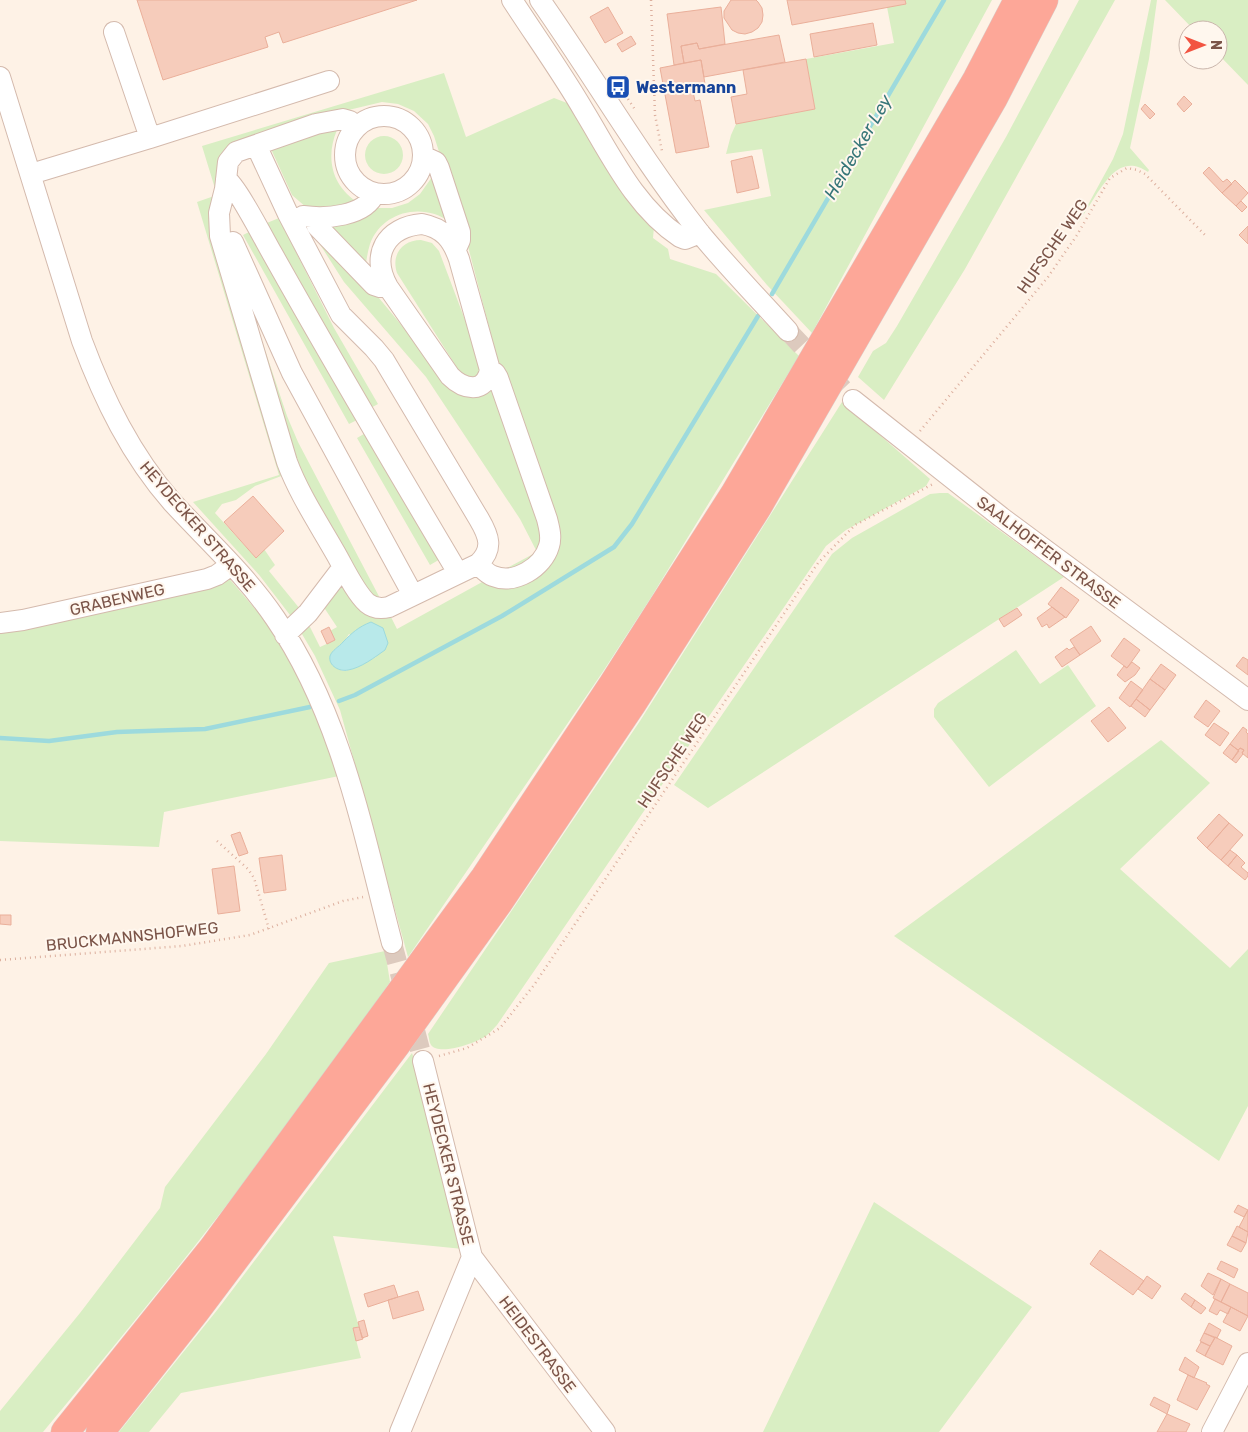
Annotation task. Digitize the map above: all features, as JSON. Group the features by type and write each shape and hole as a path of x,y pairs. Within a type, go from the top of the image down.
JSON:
{"highway":[{"path":"65,1432 213,1248 485,877 613,684 735,493 978,79 1018,0"},
{"path":"100,1432 195,1312 396,1045 499,902 632,704 757,508 993,99 1044,0"}],"street":[{"path":"512,0 584,110 627,182 652,214 685,239 700,233"},
{"path":"540,0 655,172 700,233 788,331"},
{"path":"114,32 150,138"},
{"name":"HEYDECKER STRASSE","path":"0,77 82,342 105,399 139,459 171,500 261,599 308,672 328,720 347,774 392,943"},
{"path":"31,174 329,81"},
{"path":"382,116 400,120 408,125 420,140 423,156 421,168 410,184 393,193 375,193 358,184 347,169 345,151 357,127 382,116"},
{"path":"256,145 288,214 341,315 384,360 485,530 488,540 485,557 478,564 389,607 378,608 372,606 363,598 343,567 295,481 287,462 220,236 219,213 228,162 236,152 297,130 333,120 350,121 357,127"},
{"path":"423,156 436,162 439,168 460,232 460,240 456,250"},
{"path":"226,179 238,194 458,573"},
{"path":"288,214 314,217 340,215 363,207 372,200 375,193"},
{"path":"314,217 317,226 368,279 380,287 388,287"},
{"path":"415,225 430,226 444,233 456,250 490,370 485,382 475,388 457,383 450,376 388,287 380,271 381,253 388,239 400,229 415,225"},
{"path":"220,236 227,236 232,240 292,372 413,595"},
{"path":"478,564 493,576 501,578 516,576 531,570 537,565 543,559 550,544 547,519 498,378 490,370"},
{"name":"SAALHOFFER STRASSE","path":"853,400 947,476 1248,700"},
{"name":"GRABENWEG","path":"0,623 32,618 207,579 231,565"},
{"path":"285,634 308,613 343,567"},
{"name":"HEYDECKER STRASSE","path":"400,1432 472,1256 423,1061"},
{"name":"HEIDESTRASSE","path":"472,1256 605,1432"},
{"path":"1212,1432 1248,1363"}],"path":[{"path":"651,0 655,115 664,158 655,172"},
{"name":"HUFSCHE WEG","path":"909,444 1048,278 1078,235 1110,178 1127,168 1145,174 1206,236"},
{"name":"HUFSCHE WEG","path":"423,1061 467,1048 500,1028 539,977 818,563 855,525 947,476"},
{"path":"217,841 248,869 254,878 269,929"},
{"name":"BRUCKMANNSHOFWEG","path":"0,960 182,946 250,935 343,901 379,894"}],"green space":[{"path":"905,0 992,0 812,333 767,285 704,210 771,196 762,149 726,154 736,124 815,109 806,59 894,43 887,7 906,4"},
{"path":"1079,0 1115,0 965,269 884,400 858,377 873,351 886,343 897,326 1006,137"},
{"path":"1151,0 1157,0 1149,59 1130,148 1149,170 1148,172 1139,167 1131,166 1118,170 1101,188 1077,225 1113,159 1123,134"},
{"path":"1165,0 1248,0 1248,85 1228,64 1228,20 1184,20"},
{"path":"444,73 466,137 554,98 567,103 576,111 654,227 653,238 668,249 670,259 716,274 799,356 650,599 602,673 408,957 340,710 315,656 299,629 304,626 310,627 320,647 335,640 330,631 337,627 323,606 340,578 391,617 397,629 484,581 549,557 464,231 434,136 428,124 414,111 398,104 382,102 336,113 242,143 219,192 284,475 255,486 236,500 222,504 215,513 256,558 264,549 275,565 269,571 300,609 293,619 260,576 193,502 279,475 197,202 217,195 202,146","holes":["349,634 376,657 349,670 342,671 333,651 344,642"]},
{"path":"337,130 332,151 333,171 342,189 359,203 354,206 307,208 292,195 271,149 283,139"},
{"path":"384,136 397,142 403,155 397,168 384,174 371,168 365,155 371,142"},
{"path":"432,177 450,222 428,212 416,211 393,217 376,233 370,244 366,263 318,222 375,208 392,208 408,203 420,194"},
{"path":"279,218 334,328 378,404 367,410 262,225"},
{"path":"305,221 309,222 369,286 451,385 463,393 474,395 485,392 495,381 545,527 543,547 539,555 526,567 508,573 498,573 537,552 520,519 426,377 344,282"},
{"path":"253,230 361,418 349,424 243,235"},
{"path":"421,240 432,243 439,251 482,365 483,371 475,379 461,374 397,273 396,260 400,250 408,243"},
{"path":"257,326 287,416 298,442 383,604 376,603 306,492"},
{"path":"842,402 930,479 926,486 846,530 826,546 497,1025 486,1036 474,1042 449,1049 435,1048 430,1044 428,1034 640,721"},
{"path":"369,431 442,558 430,565 357,438"},
{"path":"948,493 1064,577 708,808 674,785 832,554 852,538 930,494"},
{"path":"221,569 280,638 308,686 339,776 164,812 159,847 0,841 0,623"},
{"path":"1016,650 1040,684 1068,665 1096,706 989,787 934,717 934,709 938,703"},
{"path":"1161,740 1210,783 1120,869 1230,968 1248,949 1248,1106 1219,1161 894,936"},
{"path":"385,951 390,982 266,1155 178,1267 43,1432 0,1432 0,1411 80,1313 160,1208 165,1187 266,1054 329,963"},
{"path":"412,1053 423,1087 463,1249 333,1236 359,1327 353,1329 361,1358 181,1393 149,1432 119,1432 218,1309"},
{"path":"874,1202 1032,1307 939,1432 763,1432"}],"water":[{"path":"371,622 383,628 388,643 385,650 368,662 353,669 335,668 330,660 332,652 356,630"}],"building":[{"path":"137,0 417,0 283,43 279,32 265,37 268,47 163,80"},
{"path":"731,0 756,0 758,2 762,8 763,15 762,22 758,28 745,34 732,30 724,18 724,11"},
{"path":"787,0 905,0 906,4 792,25"},
{"path":"608,7 623,33 605,43 590,17"},
{"path":"721,7 725,44 699,49 697,43 681,46 684,63 674,65 667,14"},
{"path":"873,23 877,45 814,57 810,34"},
{"path":"779,35 785,62 704,77 701,60 684,63 681,46 697,43 699,49"},
{"path":"631,36 636,44 622,52 617,44"},
{"path":"806,59 815,109 736,124 731,97 747,94 743,70"},
{"path":"701,60 705,84 692,87 695,101 700,100 709,147 676,153 660,68"},
{"path":"1184,96 1192,104 1184,112 1177,104"},
{"path":"1145,104 1155,114 1150,119 1141,109"},
{"path":"752,156 759,188 737,193 731,161"},
{"path":"1209,167 1223,182 1227,179 1232,184 1222,193 1203,173"},
{"path":"1235,180 1248,193 1236,206 1222,193"},
{"path":"1241,201 1247,207 1242,212 1236,206"},
{"path":"1248,226 1248,244 1239,235"},
{"path":"253,496 284,531 256,558 224,522"},
{"path":"1061,587 1079,600 1066,618 1048,604"},
{"path":"1052,607 1065,617 1049,628 1047,624 1042,627 1037,618"},
{"path":"1017,608 1022,615 1004,627 999,619"},
{"path":"1091,626 1101,641 1080,655 1070,640"},
{"path":"329,627 335,640 327,644 321,631"},
{"path":"1124,638 1140,650 1127,668 1111,656"},
{"path":"1074,647 1080,655 1062,667 1055,657 1067,648 1069,650"},
{"path":"1243,657 1248,660 1248,675 1236,666"},
{"path":"1132,662 1140,668 1135,675 1125,682 1117,675 1124,666 1127,668"},
{"path":"1161,664 1176,675 1165,690 1150,679"},
{"path":"1150,679 1165,690 1150,710 1136,699"},
{"path":"1131,681 1143,690 1130,707 1119,698"},
{"path":"1136,699 1150,710 1145,717 1131,706"},
{"path":"1206,700 1220,711 1208,727 1194,717"},
{"path":"1109,707 1126,728 1108,742 1091,721"},
{"path":"1214,723 1229,733 1220,746 1205,735"},
{"path":"1243,727 1247,730 1248,734 1248,758 1242,753 1244,750 1240,748 1238,750 1230,744"},
{"path":"1230,744 1239,751 1232,760 1223,753"},
{"path":"1240,748 1244,750 1243,754 1236,763 1232,760"},
{"path":"1219,814 1229,823 1207,848 1197,838"},
{"path":"1229,823 1243,835 1221,860 1207,848"},
{"path":"240,832 248,853 239,856 231,835"},
{"path":"1230,850 1237,855 1228,866 1221,860"},
{"path":"282,855 286,890 264,893 259,858"},
{"path":"1237,855 1245,863 1241,867 1248,873 1245,880 1228,866"},
{"path":"234,866 240,911 218,914 212,869"},
{"path":"0,915 11,915 11,925 0,924"},
{"path":"1238,1205 1248,1210 1244,1217 1234,1212"},
{"path":"1248,1210 1248,1232 1239,1227"},
{"path":"1237,1226 1248,1232 1246,1243 1232,1236"},
{"path":"1232,1236 1246,1243 1241,1252 1227,1245"},
{"path":"1100,1250 1144,1281 1133,1295 1090,1264"},
{"path":"1221,1261 1238,1269 1234,1278 1217,1269"},
{"path":"1208,1273 1221,1279 1213,1295 1201,1286"},
{"path":"1147,1276 1161,1286 1152,1299 1138,1289"},
{"path":"1221,1279 1230,1284 1221,1302 1213,1298"},
{"path":"1230,1284 1248,1293 1248,1316 1221,1302"},
{"path":"394,1285 398,1297 368,1307 364,1294"},
{"path":"418,1291 424,1310 393,1319 388,1300"},
{"path":"1185,1293 1195,1300 1191,1307 1181,1299"},
{"path":"1215,1299 1231,1307 1228,1314 1220,1310 1217,1315 1209,1311"},
{"path":"1195,1300 1206,1308 1201,1314 1191,1307"},
{"path":"1231,1307 1248,1316 1240,1331 1223,1322"},
{"path":"364,1320 368,1336 362,1338 358,1322"},
{"path":"1209,1323 1221,1330 1217,1338 1204,1333"},
{"path":"359,1327 363,1339 356,1341 353,1328"},
{"path":"1204,1333 1215,1338 1210,1346 1200,1341"},
{"path":"1215,1337 1232,1346 1223,1365 1205,1356"},
{"path":"1201,1342 1210,1346 1205,1356 1196,1351"},
{"path":"1185,1357 1199,1367 1194,1378 1179,1370"},
{"path":"1188,1375 1210,1386 1197,1410 1177,1400"},
{"path":"1154,1397 1170,1405 1167,1414 1150,1405"},
{"path":"1167,1414 1190,1424 1186,1432 1157,1432"}],"waterway":[{"name":"Heidecker Ley","path":"772,294 944,0"},
{"path":"339,701 355,695 502,616 614,547 632,524 758,316"},
{"path":"0,738 49,741 117,732 205,729 310,707"}],"tunnel":[{"path":"788,331 853,400"},
{"path":"392,943 423,1061"}],"place":[{"name":"Westermann","path":"618,87"}]}
